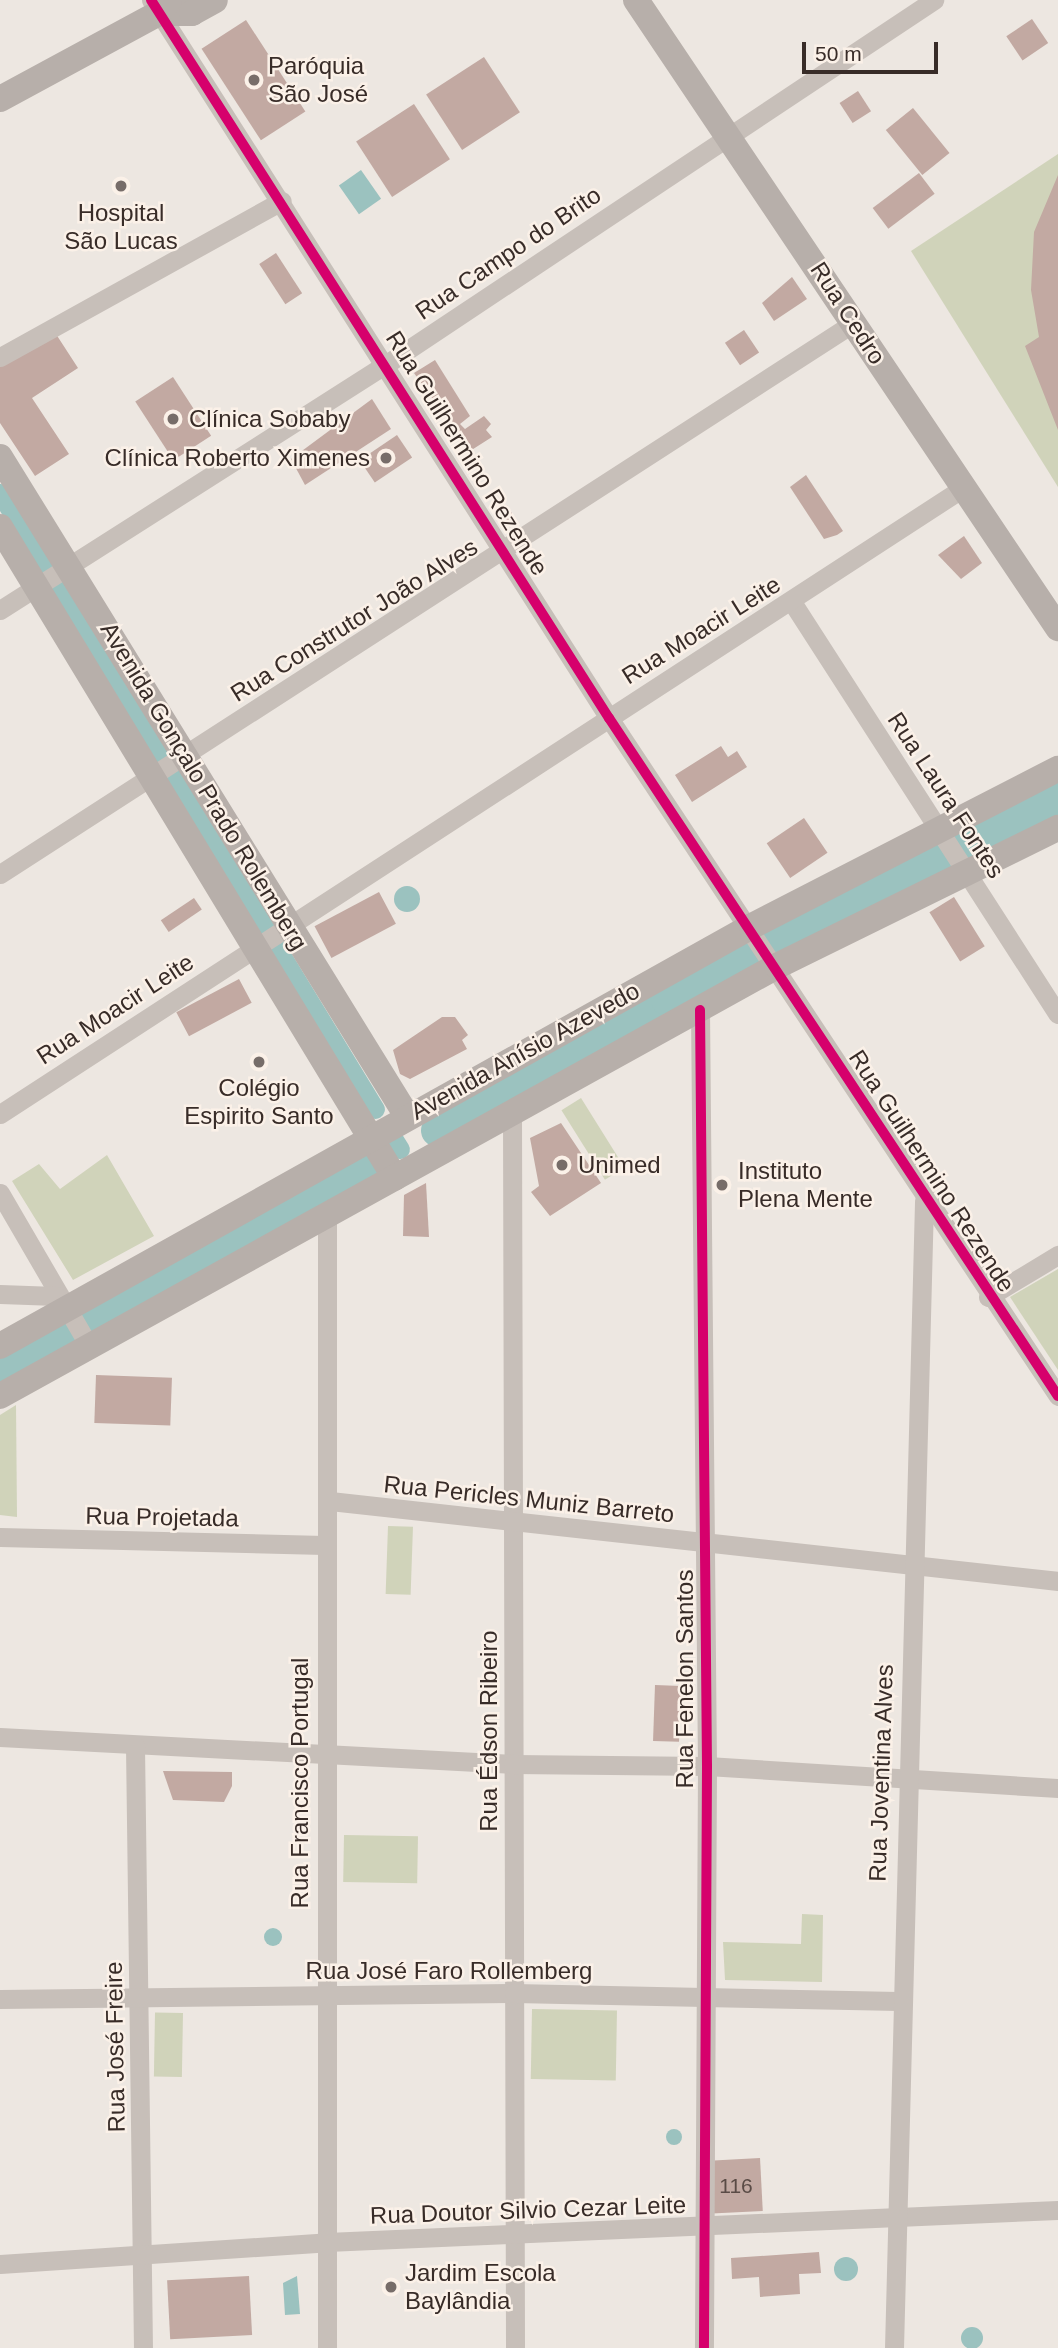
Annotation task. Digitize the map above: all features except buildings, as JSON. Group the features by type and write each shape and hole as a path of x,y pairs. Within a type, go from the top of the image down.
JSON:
{"street":[{"path":"0,99 160,4 192,13 215,0"},
{"name":"Rua Cedro","path":"636,0 726,137 855,322 1058,628"},
{"name":"Rua Campo do Brito","path":"41,586 388,363 934,0"},
{"name":"Rua Guilhermino Rezende","path":"160,4 282,201 388,363 503,554 609,718 753,928 924,1200 1058,1396"},
{"path":"0,357 282,201"},
{"name":"Rua Construtor João Alves","path":"0,874 503,554 855,322"},
{"name":"Avenida Gonçalo Prado Rolemberg","path":"0,457 68,569 168,767 272,936 370,1138 395,1178"},
{"name":"Rua Moacir Leite","path":"0,1114 792,602 963,488"},
{"name":"Avenida Gonçalo Prado Rolemberg","path":"0,527 168,767 272,936 407,1116"},
{"path":"0,610 41,586"},
{"name":"Rua Laura Fontes","path":"792,602 1058,1014"},
{"name":"Avenida Anísio Azevedo","path":"0,1396 73,1321 407,1116 753,928 943,836 1058,769"},
{"name":"Avenida Anísio Azevedo","path":"0,1346 73,1321 327,1218 700,1010 773,961 962,865 1058,829"},
{"name":"Rua Fenelon Santos","path":"700,1010 707,1766 704,2348"},
{"name":"Rua Édson Ribeiro","path":"512,1115 515,2348"},
{"path":"0,1193 73,1321"},
{"name":"Rua Joventina Alves","path":"894,2348 898,2001 924,1200"},
{"name":"Rua Francisco Portugal","path":"327,1218 330,1501 324,1545 327,2348"},
{"path":"988,1297 1058,1255"},
{"path":"0,1294 73,1321"},
{"name":"Rua Pericles Muniz Barreto","path":"330,1501 514,1524 1058,1581"},
{"name":"Rua Projetada","path":"0,1537 324,1545"},
{"path":"0,1737 513,1764 707,1766 905,1782 1058,1788"},
{"name":"Rua José Freire","path":"135,1746 143,2348"},
{"name":"Rua José Faro Rollemberg","path":"0,1999 139,1995 514,1993 898,2001"},
{"name":"Rua Doutor Silvio Cezar Leite","path":"0,2264 143,2257 327,2242 897,2220 1058,2210"}],"green space":[{"path":"1058,154 1058,487 911,251"},
{"path":"581,1098 624,1168 605,1180 561,1110"},
{"path":"107,1155 154,1236 73,1280 12,1181 39,1164 60,1189"},
{"path":"1058,1269 1058,1370 1010,1297"},
{"path":"16,1405 17,1517 0,1515 0,1415"},
{"path":"388,1526 413,1527 411,1595 386,1594"},
{"path":"344,1835 418,1836 417,1883 343,1882"},
{"path":"802,1914 823,1915 822,1982 725,1980 723,1942 801,1944"},
{"path":"532,2009 617,2010 616,2080 531,2079"},
{"path":"155,2013 183,2013 182,2077 154,2077"}],"water":[{"path":"361,170 381,199 359,214 339,185"},
{"path":"407,886 416,890 420,899 416,908 407,912 398,908 394,899 398,890"},
{"path":"273,1928 279,1931 282,1937 279,1943 273,1946 267,1943 264,1937 267,1931"},
{"path":"671,2129 677,2129 682,2137 680,2143 671,2145 666,2140 666,2134"},
{"path":"846,2257 855,2260 858,2269 855,2278 846,2281 837,2278 834,2269 837,2260"},
{"path":"297,2276 300,2314 285,2315 283,2283"},
{"path":"972,2327 980,2330 983,2338 980,2346 972,2349 964,2346 961,2338 964,2330"}],"waterway":[{"path":"0,493 375,1109"},
{"path":"437,1130 667,999 1058,799"},
{"path":"393,1138 400,1149"},
{"path":"0,1373 367,1168"}],"cycle path":[{"path":"151,0 609,718 1058,1396"},
{"path":"700,1010 707,1766 704,2348"}],"place":[{"name":"Paróquia São José","path":"254,80"},
{"name":"Hospital São Lucas","path":"121,186"},
{"name":"Clínica Sobaby","path":"173,419"},
{"name":"Clínica Roberto Ximenes","path":"386,458"},
{"name":"Colégio Espirito Santo","path":"259,1062"},
{"name":"Unimed","path":"562,1165"},
{"name":"Instituto Plena Mente","path":"722,1185"},
{"name":"Jardim Escola Baylândia","path":"391,2287"}]}
